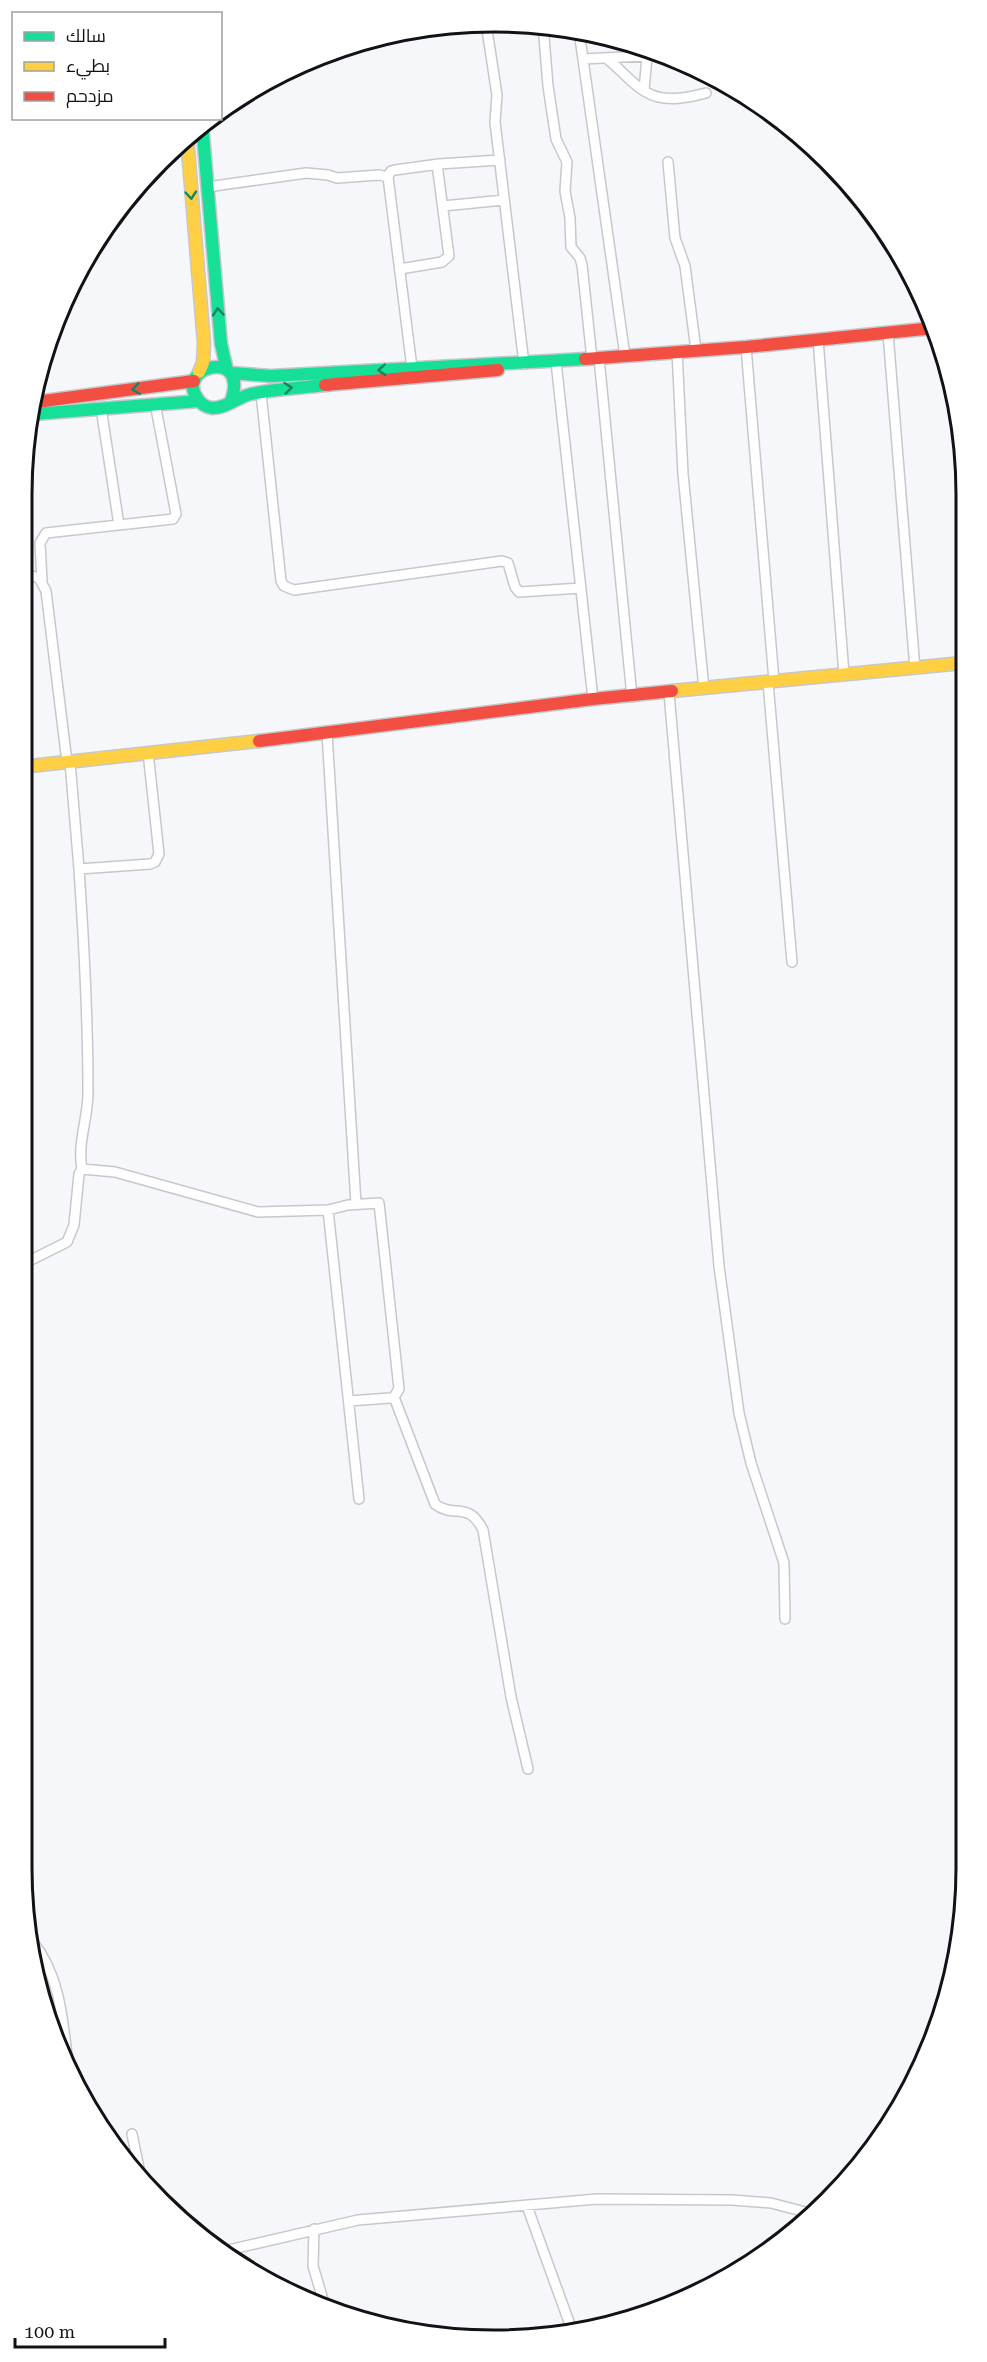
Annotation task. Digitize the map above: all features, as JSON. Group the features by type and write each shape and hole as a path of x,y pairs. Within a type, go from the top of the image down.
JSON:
{"main road":[{"path":"203,135 221,344 236,387 231,401"},
{"path":"188,147 204,343 203,363 197,376 195,395 204,405 218,408 231,401 286,388 477,374 524,364"},
{"path":"40,401 197,376 204,368 216,366 229,371 271,376 524,364 746,347 925,329"},
{"path":"38,414 199,401"},
{"path":"32,766 327,733 593,699 956,664"}],"street":[{"path":"487,32 497,95 495,122 524,364"},
{"path":"544,34 556,139 567,162 565,191 570,218 571,247 580,258 582,265 596,358 632,697"},
{"path":"580,39 625,356"},
{"path":"583,59 643,56"},
{"path":"606,58 644,90 654,95 676,99 706,93"},
{"path":"644,90 647,58"},
{"path":"412,368 388,177 391,171 395,170 437,164 500,160"},
{"path":"668,162 675,238 685,266 696,350"},
{"path":"400,270 442,262 449,256 437,164"},
{"path":"207,187 306,173 337,178 379,175 388,177"},
{"path":"443,206 504,200"},
{"path":"888,333 915,669"},
{"path":"818,339 844,674"},
{"path":"746,347 792,962"},
{"path":"677,351 683,474 704,689"},
{"path":"556,362 593,699"},
{"path":"261,393 281,581 284,586 294,590 502,561 508,563 514,587 519,591 581,588"},
{"path":"32,1260 67,1242 73,1230 79,1174 82,1169 80,1151 88,1101 87,999 79,869 69,762 46,591 42,581 40,543 46,533 171,520 176,514 154,403"},
{"path":"101,408 119,525"},
{"path":"32,576 42,581"},
{"path":"669,693 719,1266 739,1413 751,1463 784,1563 785,1619"},
{"path":"327,733 356,1204"},
{"path":"79,869 150,864 157,860 159,854 148,752"},
{"path":"82,1169 91,1168 115,1172 258,1212 328,1210 356,1204 379,1203 399,1389 394,1397"},
{"path":"328,1210 359,1499"},
{"path":"349,1401 394,1397"},
{"path":"394,1397 435,1504 448,1510 472,1514 483,1530 512,1697 528,1768"},
{"path":"38,1949 54,1977 63,2036"},
{"path":"132,2134 138,2163"},
{"path":"233,2250 358,2220 597,2199 660,2198 771,2203 803,2211"},
{"path":"527,2206 570,2324"},
{"path":"314,2229 314,2266 322,2297"}],"traffic: fast":[{"path":"203,134 221,344 227,370"},
{"path":"231,373 271,376 585,359"},
{"path":"231,401 234,384 231,373 223,368 213,367 196,377 193,387 197,398 212,408 222,407 251,394 325,385"},
{"path":"38,414 199,401"}],"traffic: slow":[{"path":"188,147 204,343 203,363 199,372"},
{"path":"672,691 956,664"},
{"path":"32,766 259,741"}],"traffic: jam":[{"path":"585,359 746,347 925,329"},
{"path":"325,385 498,370"},
{"path":"40,401 194,381"},
{"path":"259,741 672,691"}]}
